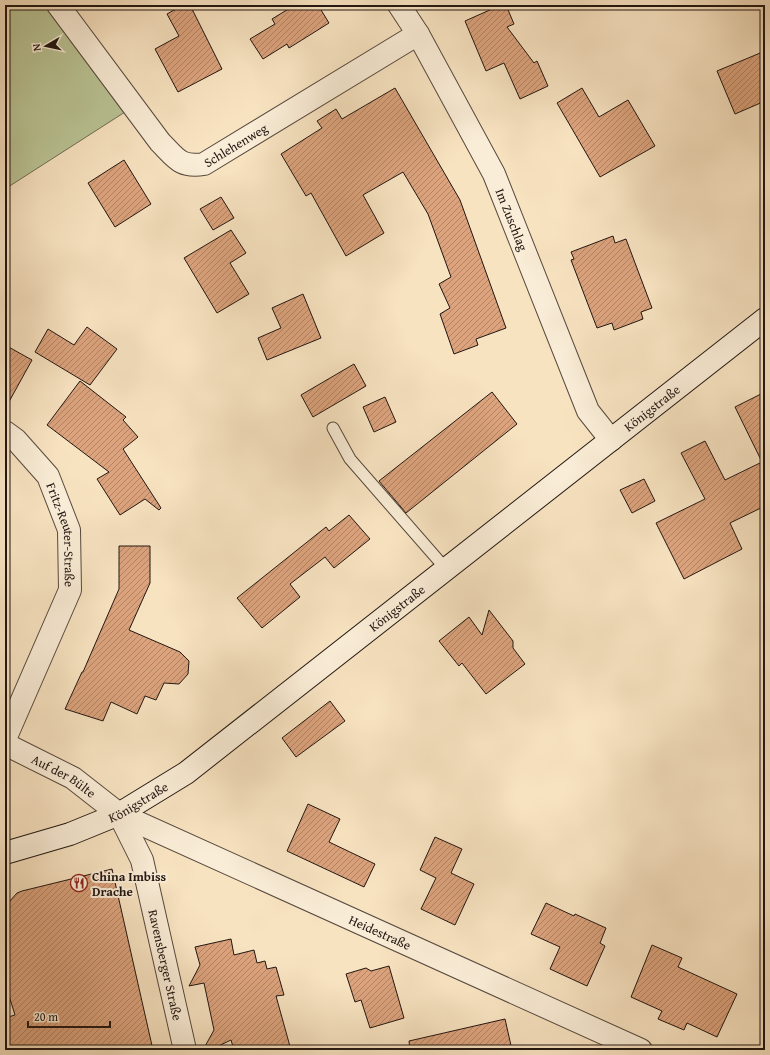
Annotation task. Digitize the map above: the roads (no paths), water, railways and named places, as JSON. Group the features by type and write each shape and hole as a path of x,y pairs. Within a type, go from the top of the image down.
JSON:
{"street":[{"name":"Schlehenweg","path":"58,5 160,142 180,162 192,166 204,164 418,34"},
{"name":"Im Zuschlag","path":"399,5 418,34 494,174 588,411 610,440"},
{"name":"Königstraße","path":"5,853 70,834 119,814 186,773 765,319"},
{"name":"Fritz-Reuter-Straße","path":"5,432 16,440 48,476 69,530 70,590 5,740"},
{"name":"Auf der Bülte","path":"5,744 73,778 119,814"},
{"name":"Ravensberger Straße","path":"119,814 142,860 185,1050"},
{"name":"Heidestraße","path":"119,814 641,1050"}],"lane":[{"path":"333,428 350,459 446,569"}],"place":[{"name":"China Imbiss Drache","path":"79,883"}]}
